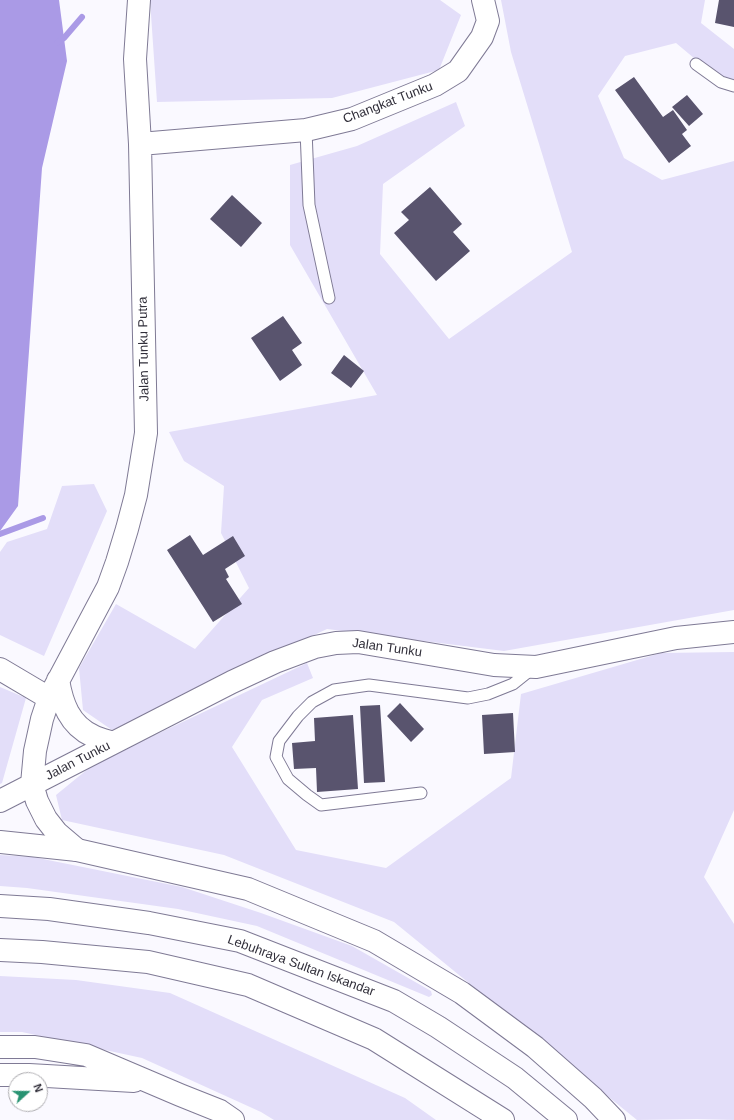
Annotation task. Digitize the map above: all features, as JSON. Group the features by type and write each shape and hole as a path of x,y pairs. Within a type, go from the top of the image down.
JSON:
{"street":[{"name":"Jalan Tunku Putra","path":"77,850 57,833 46,819 37,801 32,784 35,751 42,719 54,689 108,587 128,529 136,495 146,433 140,144 135,60 140,0"},
{"name":"Changkat Tunku","path":"140,144 306,130 352,119 435,85 458,71 482,37 488,21 483,0"},
{"name":"Jalan Tunku","path":"0,801 232,682 275,662 314,647 336,643 358,642 494,665 536,667 676,638 734,632"},
{"path":"0,669 54,689 62,700 66,710 82,729 92,736 113,743"},
{"path":"0,842 77,850 248,889 374,941 462,993 536,1047 593,1098 614,1120"},
{"name":"Lebuhraya Sultan Iskandar","path":"0,906 49,909 149,923 247,943 394,1001 438,1027 515,1078 566,1120"},
{"path":"0,950 42,952 148,962 248,985 374,1038 503,1120"},
{"path":"0,1047 35,1047 86,1054 180,1095 222,1117"},
{"path":"0,1075 28,1075 151,1082"}],"lane":[{"path":"696,64 721,82 734,86"},
{"path":"306,130 309,205 329,298"},
{"path":"420,793 321,805 307,796 288,779 276,757 278,741 298,716 312,702 334,690 369,685 468,698 488,694 513,684 536,667"}],"shaded area":[{"path":"0,0 59,0 67,61 42,168 18,506 0,531"},
{"path":"150,0 440,0 461,15 439,70 332,98 157,102"},
{"path":"501,0 705,0 701,23 734,49 734,82 707,69 676,43 625,56 598,96 624,158 662,180 734,161 734,610 504,651 327,629 112,730 83,710 79,668 116,604 195,649 249,588 221,533 224,486 184,461 169,432 377,395 290,245 290,165 357,146 456,102 465,126 383,184 380,254 449,339 572,252 511,52"},
{"path":"94,484 107,511 44,656 0,635 0,552 7,542 47,529 62,486"},
{"path":"734,652 734,810 704,877 734,924 734,1120 637,1120 394,922 224,855 62,820 56,795 94,764 307,663 313,678 262,700 232,747 296,850 386,868 511,778 521,694 661,653"},
{"path":"0,687 26,698 2,783 0,784"},
{"path":"0,855 33,857 182,887 261,913 352,946 431,991 432,995 429,997 257,926 178,909 27,888 0,886"},
{"path":"0,976 76,980 170,993 405,1098 436,1120 274,1120 261,1112 142,1058 22,1032 0,1032"}],"building":[{"path":"719,0 734,0 734,27 715,23"},
{"path":"634,77 663,117 673,110 687,130 682,134 691,146 669,163 615,90"},
{"path":"687,95 703,114 689,126 672,107"},
{"path":"430,187 462,224 453,232 470,251 436,281 394,233 409,220 401,212"},
{"path":"232,195 262,223 241,247 210,219"},
{"path":"283,316 302,343 292,350 302,365 280,381 251,338"},
{"path":"344,355 364,371 351,388 331,373"},
{"path":"190,535 203,555 233,536 245,556 225,569 229,577 226,579 242,604 213,622 167,550"},
{"path":"400,703 424,729 411,742 387,716"},
{"path":"380,705 385,782 364,783 360,706"},
{"path":"513,713 515,752 484,754 482,715"},
{"path":"353,715 358,789 317,792 316,768 294,769 292,743 315,741 314,718"}],"waterway":[{"path":"58,42 64,38 82,17"},
{"path":"0,534 43,518"}]}
